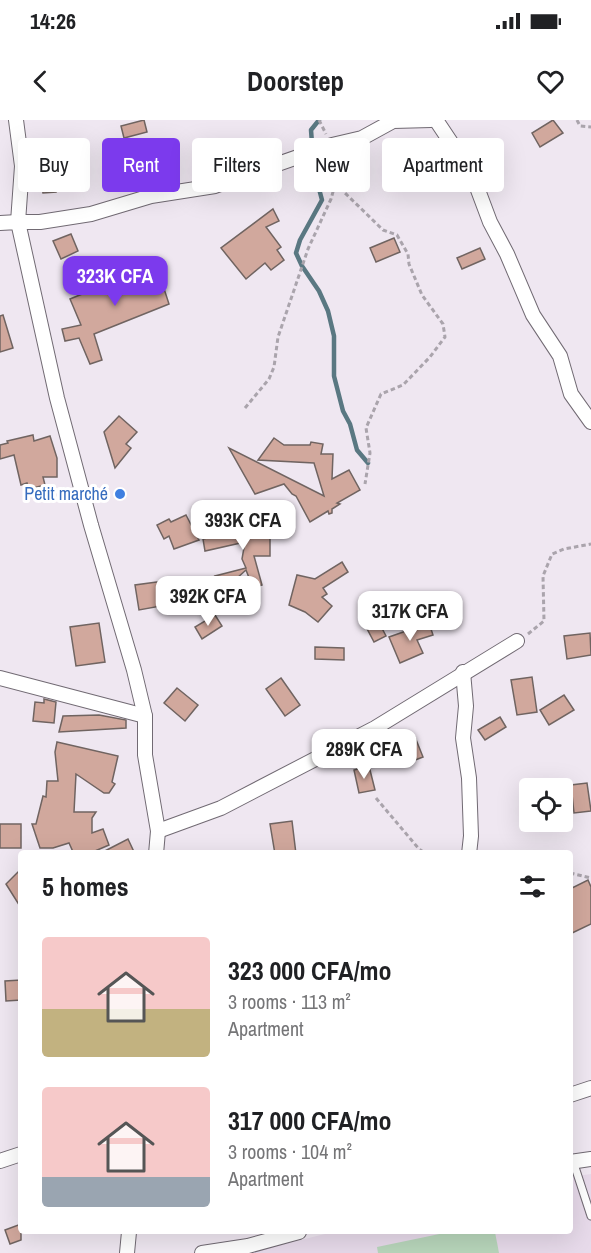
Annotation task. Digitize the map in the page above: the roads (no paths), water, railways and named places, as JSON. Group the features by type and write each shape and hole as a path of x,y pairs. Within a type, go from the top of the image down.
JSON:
{"street":[{"path":"16,120 22,166 18,222 57,398 145,716 146,755 158,831 156,850"},
{"path":"0,223 40,222 91,214 151,196 215,186 332,145 362,138 393,122 431,120"},
{"path":"436,120 472,174 490,222 507,254 533,315 560,356 571,394 591,422"},
{"path":"158,831 221,808 375,728 517,641"},
{"path":"464,672 466,706 464,738 470,778 469,850"},
{"path":"0,678 145,716"},
{"path":"573,1094 591,1088"},
{"path":"0,1161 18,1155"},
{"path":"573,1160 591,1159"},
{"path":"127,1253 129,1234"},
{"path":"202,1253 248,1246 292,1234"}],"lane":[{"path":"573,1166 591,1216"}],"waterway":[{"path":"319,120 311,130 314,170 322,200 300,240 296,253 328,311 334,336 334,376 343,411 350,424 357,450 368,463"}],"place":[{"name":"Petit marché","path":"120,494"}]}
